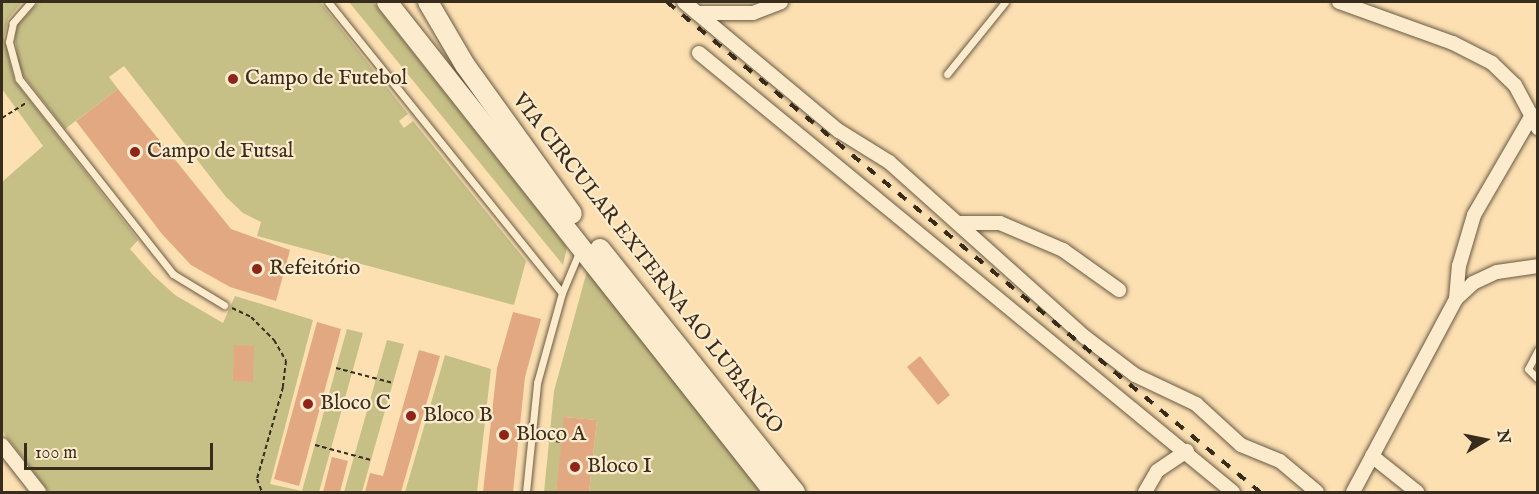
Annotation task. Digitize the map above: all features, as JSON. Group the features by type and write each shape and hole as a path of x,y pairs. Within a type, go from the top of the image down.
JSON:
{"main road":[{"name":"VIA CIRCULAR EXTERNA AO LUBANGO","path":"387,2 774,492"},
{"name":"VIA CIRCULAR EXTERNA AO LUBANGO","path":"428,2 524,151 795,492"}],"street":[{"path":"684,2 839,131 889,162 961,223 1094,344 1136,375 1196,404 1241,445 1280,460 1317,492"},
{"path":"697,13 753,13 781,2"},
{"path":"1339,2 1453,43 1492,63 1515,85 1538,128"},
{"path":"699,53 1187,451 1233,492"},
{"path":"1456,299 1459,266 1474,215 1532,115"},
{"path":"961,223 1000,223 1063,250 1119,290"},
{"path":"1353,492 1456,299 1473,284 1497,272 1538,266"},
{"path":"2,445 39,492"},
{"path":"1145,492 1157,471 1187,451"},
{"path":"1372,456 1416,492"}],"lane":[{"path":"31,2 13,23 9,42 19,78 173,274 224,305"},
{"path":"328,2 562,293"},
{"path":"947,74 1005,2"},
{"path":"526,492 537,383 562,293 581,247"},
{"path":"1538,350 1528,369 1538,379"}],"path":[{"path":"2,118 33,98"},
{"path":"224,305 259,325 274,340 285,362 284,387 256,479 262,492"},
{"path":"336,368 393,383"},
{"path":"531,439 562,442"},
{"path":"315,445 371,460"}],"shaded area":[{"path":"2,2 22,2 8,19 4,37 14,80 138,240 130,249 153,275 175,295 223,323 235,296 313,320 270,484 302,491 347,329 363,333 319,492 49,492 2,431 2,182 43,146 2,89"},
{"path":"39,2 320,2 408,114 399,121 404,128 413,121 526,261 514,305 257,236 261,222 243,213 226,197 124,66 109,77 118,89 65,129 23,75 18,61 15,35 18,24"},
{"path":"349,2 373,2 567,247 563,265"},
{"path":"587,271 762,492 589,492 597,420 565,417 556,492 544,492 554,391"},
{"path":"387,340 404,344 362,492 344,492"},
{"path":"445,355 491,369 477,492 405,492"}],"building":[{"path":"118,89 231,229 290,250 276,301 230,287 191,265 162,234 76,121"},
{"name":"Bloco A","path":"513,312 541,319 525,377 513,492 483,492 497,368"},
{"name":"Bloco C","path":"317,322 341,329 299,486 274,479"},
{"path":"234,345 254,346 253,382 233,381"},
{"name":"Bloco B","path":"419,350 440,356 401,492 365,492 370,473 383,476"},
{"path":"920,356 950,395 938,405 907,367"},
{"name":"Bloco I","path":"564,417 597,420 589,492 556,492"},
{"path":"332,457 348,461 340,492 323,492"}],"railway":[{"path":"667,2 1260,492"}],"place":[{"name":"Campo de Futebol","path":"233,79"},
{"name":"Campo de Futsal","path":"135,152"},
{"name":"Refeitório","path":"257,269"},
{"name":"Bloco C","path":"308,404"},
{"name":"Bloco B","path":"411,416"},
{"name":"Bloco A","path":"504,435"},
{"name":"Bloco I","path":"575,467"}]}
